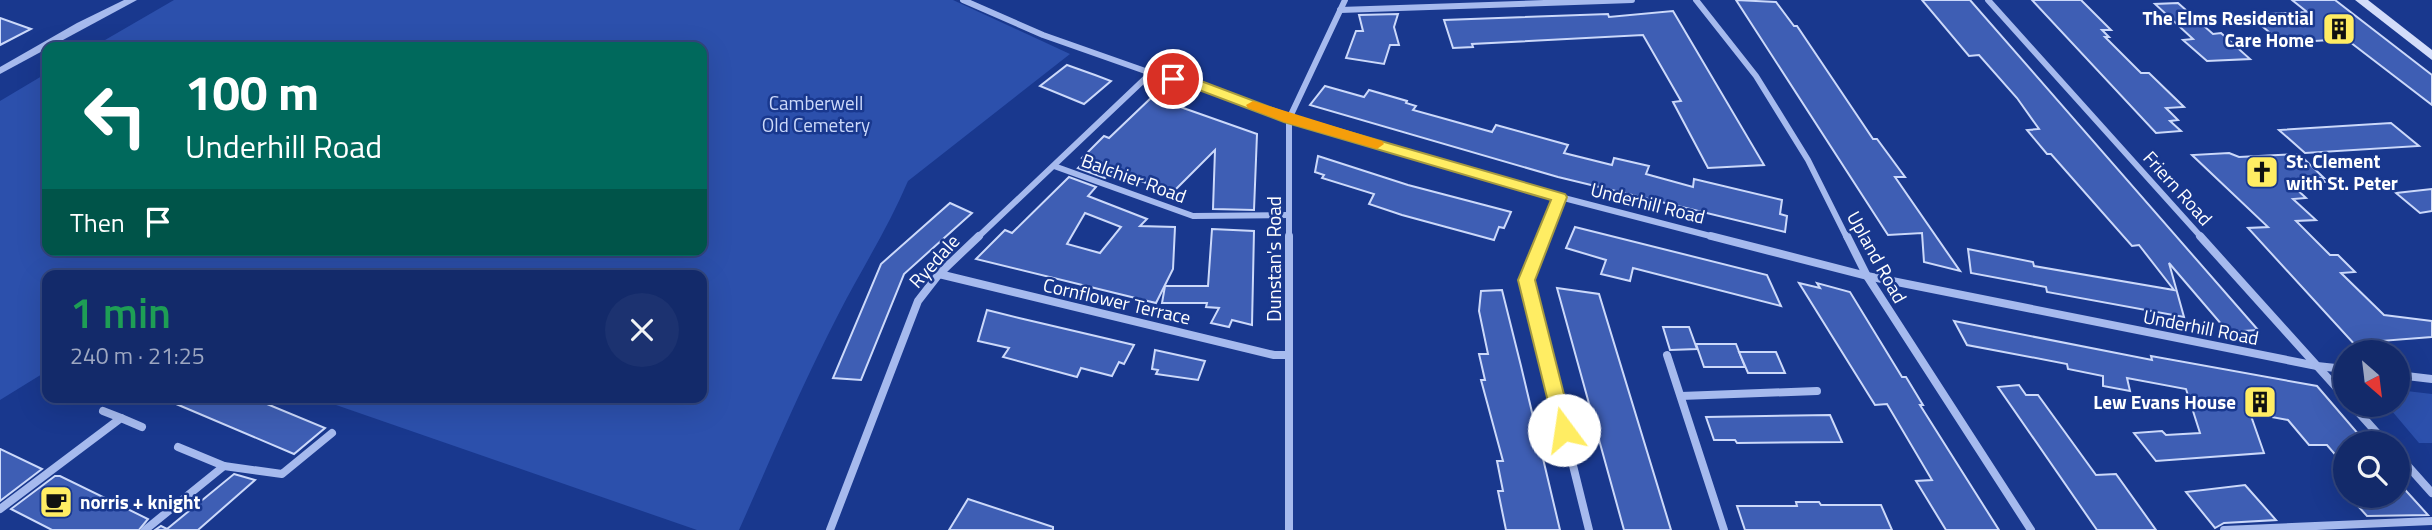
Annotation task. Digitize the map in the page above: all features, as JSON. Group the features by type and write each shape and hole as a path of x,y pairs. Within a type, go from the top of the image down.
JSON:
{"main road":[{"path":"2361,0 2432,56"}],"street":[{"path":"51,42 132,0"},
{"name":"Dunstan's Road","path":"1289,530 1289,119 1345,0"},
{"path":"1340,10 1632,0"},
{"name":"Upland Road","path":"1696,0 1756,76 1795,139 1867,276 2031,530"},
{"name":"Friern Road","path":"1988,0 2333,384"},
{"name":"Underhill Road","path":"966,1 1043,35 1151,73 1196,84 1289,119 1560,197 1867,276 2333,368"},
{"path":"0,71 42,47"},
{"name":"Ryedale","path":"830,530 918,301 939,274 1151,73"},
{"name":"Balchier Road","path":"1054,166 1193,216 1289,215"},
{"path":"1560,197 1527,280 1588,530"},
{"name":"Cornflower Terrace","path":"939,274 1249,349 1289,355"},
{"path":"1667,355 1724,530"},
{"path":"2410,376 2432,379"},
{"path":"1681,396 1817,391"},
{"path":"103,411 142,427"},
{"path":"2363,417 2375,431"},
{"path":"0,509 121,418"},
{"path":"178,447 224,466 282,474 331,433"},
{"path":"145,530 224,466"},
{"path":"2410,468 2432,493"},
{"path":"2224,530 2432,521"}],"green space":[{"name":"Camberwell Old Cemetery","path":"174,0 953,0 1070,54 908,181 825,341 739,530 697,530 330,403 707,403 707,270 42,270 42,374 0,400 0,101 42,76 42,256 707,256 707,42 102,42"},
{"path":"2410,391 2432,394 2432,443 2419,443 2397,417 2410,417"}],"building":[{"path":"1736,0 1776,2 1794,26 1797,26 1873,139 1877,139 1905,177 1895,177 1960,271 1924,262 1922,233 1888,235"},
{"path":"1922,0 1970,0 2258,330 2228,332 2169,263 2184,317 2047,292 2046,287 1971,273 1968,249 2033,262 2034,266 2174,290 2139,245 2132,246 2027,130 2039,129 2017,98 1979,55 1969,56"},
{"path":"2032,0 2081,0 2111,30 2102,30 2109,37 2105,37 2141,73 2149,73 2184,107 2166,108 2178,120 2170,121 2181,131 2156,133"},
{"path":"2292,0 2335,0 2432,75 2432,105 2346,39 2282,43 2249,15 2307,12"},
{"path":"2178,3 2213,34 2221,33 2250,59 2207,61 2183,40 2193,39 2155,4"},
{"path":"1673,11 1764,165 1708,168 1673,102 1681,101 1643,35 1472,44 1473,47 1453,48 1444,20 1608,14 1609,17"},
{"path":"1398,14 1394,27 1399,45 1390,45 1384,64 1346,58 1356,31 1363,31 1359,15"},
{"path":"0,18 31,29 0,45"},
{"path":"1067,65 1111,81 1084,104 1040,86"},
{"path":"1325,86 1364,97 1369,90 1407,101 1406,103 1416,106 1413,110 1492,132 1496,125 1568,145 1564,153 1612,165 1614,158 1649,166 1646,174 1693,187 1694,179 1782,200 1780,214 1787,216 1785,232 1558,177 1310,105"},
{"path":"1152,97 1257,134 1254,210 1213,209 1215,150 1172,193 1113,170 1105,178 1078,168 1086,160 1082,158 1104,136 1109,138"},
{"path":"2391,123 2419,146 2305,153 2279,130"},
{"path":"2229,153 2239,157 2299,154 2325,182 2291,184 2306,198 2293,199 2316,220 2296,221 2330,255 2338,255 2355,272 2341,273 2384,315 2432,321 2432,337 2351,340 2248,228 2268,227 2192,155"},
{"path":"1318,156 1408,185 1511,212 1504,228 1499,227 1494,240 1402,215 1369,204 1374,194 1322,178 1324,175 1315,172"},
{"path":"1069,177 1096,187 1088,196 1147,219 1140,226 1175,227 1173,269 1156,303 976,259 1005,230 1012,233","holes":["1085,213 1121,227 1100,253 1067,244"]},
{"path":"2432,189 2432,211 2420,213 2396,193"},
{"path":"950,203 972,213 904,274 861,380 833,378 881,264"},
{"path":"1575,227 1767,275 1781,306 1633,268 1630,281 1601,274 1606,260 1566,248"},
{"path":"1212,229 1254,231 1252,325 1232,320 1229,327 1211,323 1219,308 1206,307 1207,303 1162,303 1165,286 1208,286"},
{"path":"1799,283 1820,288 1817,283 1850,292 1902,377 1906,377 1923,405 1920,405 1999,530 1946,530 1916,481 1932,480 1887,404 1875,405"},
{"path":"1557,288 1599,294 1671,530 1624,530"},
{"path":"1502,290 1560,530 1506,530 1498,491 1503,491 1497,461 1503,461 1481,380 1485,380 1479,354 1488,354 1479,311 1481,291"},
{"path":"987,310 1134,345 1124,364 1119,362 1112,376 1081,368 1077,377 1003,357 1009,348 978,341"},
{"name":"Lew Evans House","path":"1954,321 2152,360 2151,356 2317,386 2333,405 2333,417 2344,417 2356,431 2333,431 2333,452 2327,445 2309,445 2288,420 2250,413 2264,453 2156,461 2134,433 2200,433 2186,389 2127,378 2130,391 2103,386 2103,376 2068,369 2067,364 1967,345"},
{"path":"1663,327 1689,327 1697,349 1670,350"},
{"path":"1696,344 1736,344 1745,367 1704,367"},
{"path":"1155,350 1205,361 1198,380 1156,374 1158,370 1152,369"},
{"path":"1739,352 1776,352 1785,373 1748,373"},
{"path":"2019,385 2026,395 2038,395 2096,475 2116,474 2156,530 2097,530 1998,387"},
{"path":"174,403 265,403 325,428 294,454"},
{"path":"1830,415 1842,442 1737,443 1735,440 1714,440 1706,417"},
{"path":"0,449 42,469 0,501"},
{"path":"234,474 255,480 198,530 155,530 161,526 167,529"},
{"path":"55,476 148,519 139,530 52,530 11,509"},
{"path":"2245,485 2276,520 2224,523 2215,528 2186,492"},
{"path":"2410,495 2428,515 2367,516 2360,508 2410,508"},
{"path":"968,499 1053,527 1053,530 949,530"},
{"path":"1796,502 1819,502 1821,505 1881,505 1892,530 1745,530 1737,506 1797,506"}],"slow traffic":[{"path":"1253,105 1289,119 1377,144"}],"place":[{"name":"The Elms Residential Care Home","path":"2339,29"},
{"name":"St. Clement with St. Peter","path":"2262,172"},
{"name":"Lew Evans House","path":"2260,402"},
{"name":"norris + knight","path":"56,502"}],"route":[{"path":"1173,79 1196,84 1289,119 1560,197 1527,280 1564,430"}]}
